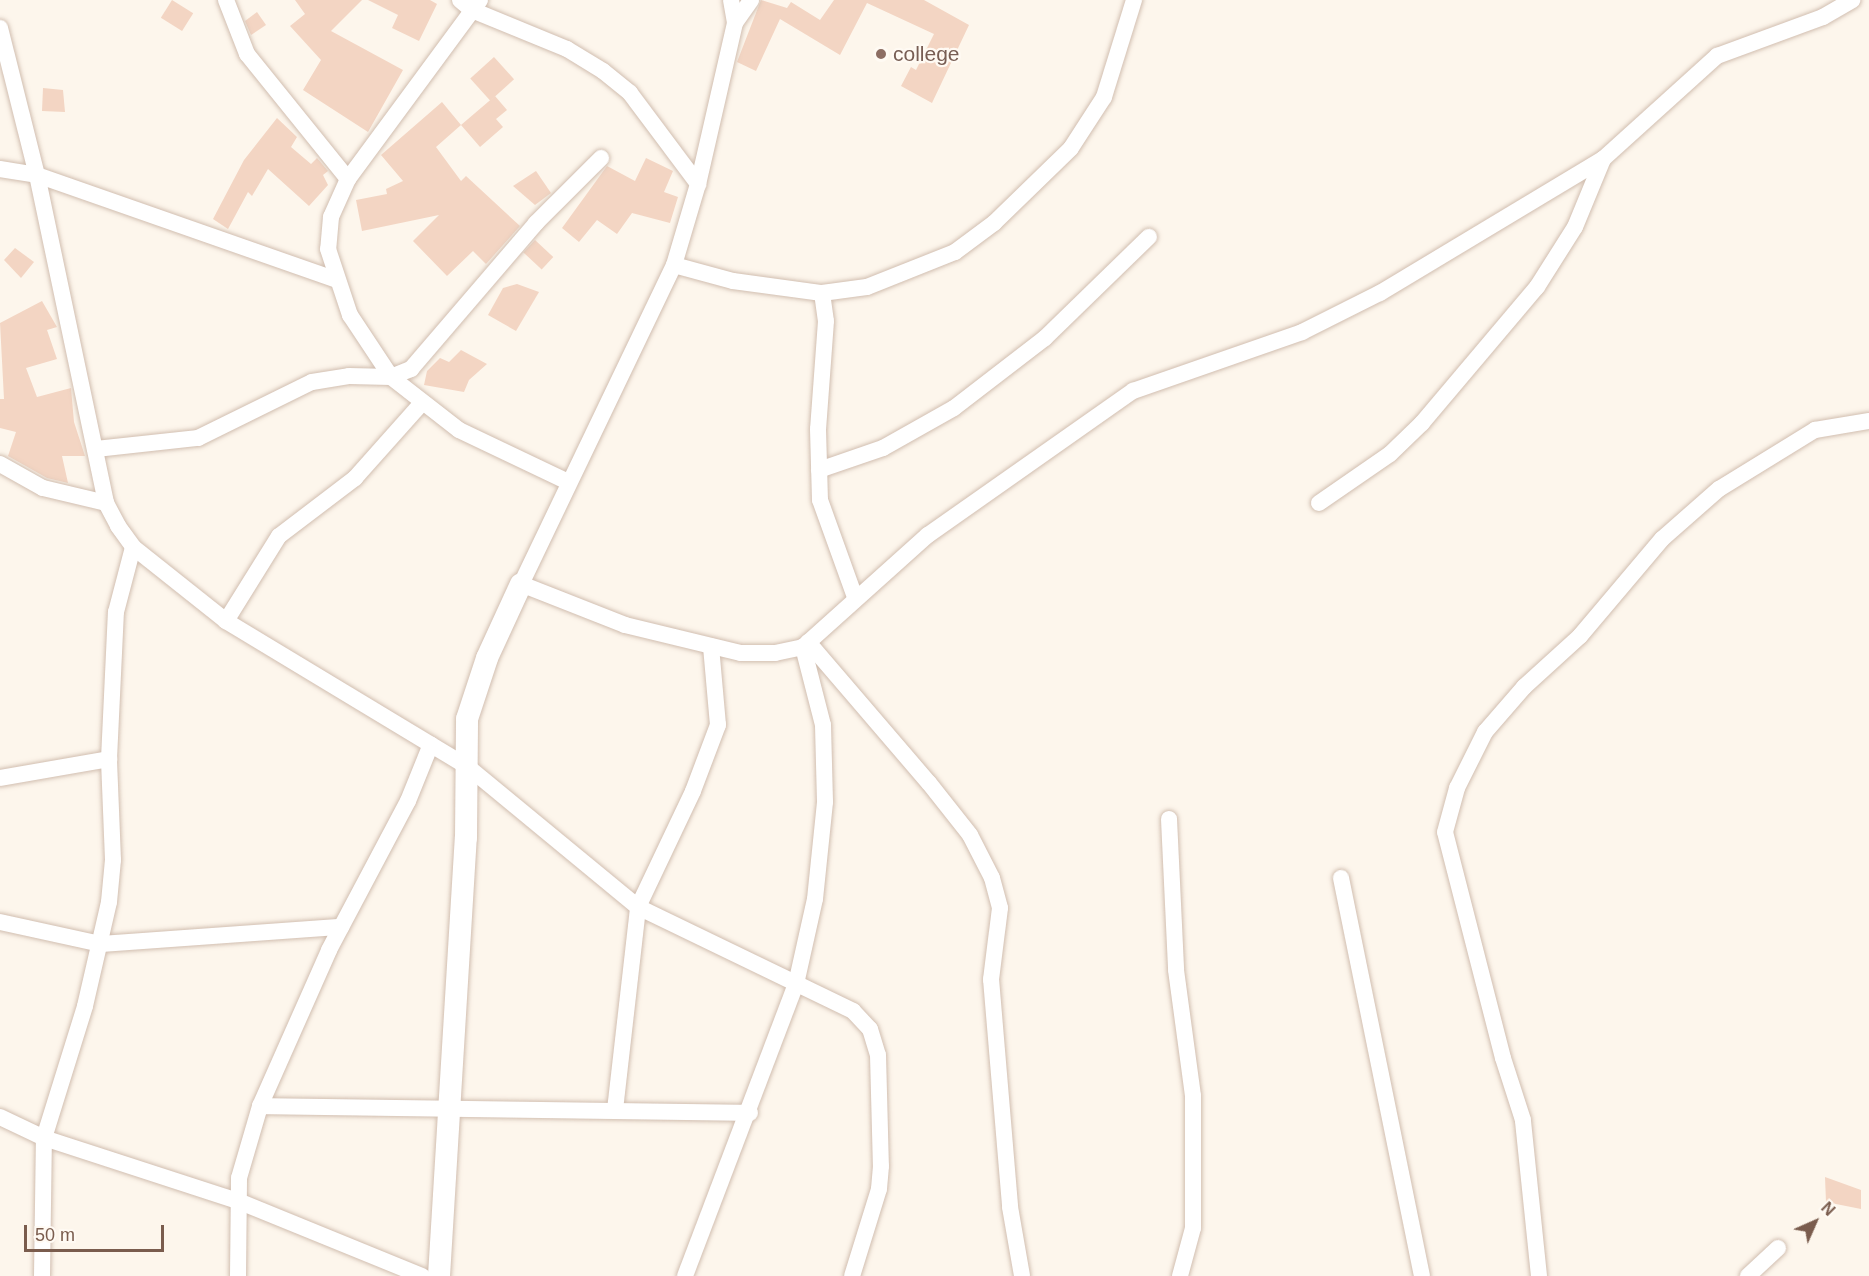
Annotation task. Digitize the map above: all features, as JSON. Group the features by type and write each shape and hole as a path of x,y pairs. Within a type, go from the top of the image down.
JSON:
{"street":[{"path":"226,0 247,54 348,179"},
{"path":"439,1276 468,767 467,719 476,688 568,482 674,265 698,184 735,23 731,0"},
{"path":"735,23 752,0"},
{"path":"674,265 733,281 822,293 867,287 955,252 1034,186 1071,148 1104,97 1134,0"},
{"path":"522,584 625,625 711,646 753,653 806,644 855,597 928,535 1133,391 1302,332 1493,229 1603,159 1717,56 1823,17 1852,0"},
{"path":"568,482 459,430 421,404 391,377 350,315 336,280 328,249 331,218 348,179 471,3 567,49 603,71 630,93 698,184"},
{"path":"0,28 37,175 106,503 133,547 226,621 468,767 638,907 796,984 832,997 854,1011 870,1029 878,1055 879,1189 852,1276"},
{"path":"96,449 198,438 312,382 349,376 391,377 411,369 427,355 536,223 601,158"},
{"path":"1319,503 1390,454 1422,423 1537,287 1575,227 1603,159"},
{"path":"0,169 37,175 336,280"},
{"path":"819,470 883,448 954,408 1045,338 1149,237"},
{"path":"822,293 826,321 819,470 827,530 855,597"},
{"path":"226,621 279,536 355,478 421,404"},
{"path":"1539,1276 1523,1120 1462,909 1445,832 1457,788 1485,732 1524,687 1580,636 1662,539 1719,489 1815,430 1869,421"},
{"path":"0,464 43,488 106,503"},
{"path":"42,1276 44,1138 101,944 113,860 109,759 117,612 133,547"},
{"path":"685,1276 750,1113 796,984 815,899 825,802 823,725 806,644"},
{"path":"806,644 929,783 970,835 992,878 1000,908 991,979 1010,1207 1022,1276"},
{"path":"615,1110 638,907 713,745 719,705 711,646"},
{"path":"238,1276 238,1201 244,1156 260,1106 341,927 408,801 431,744"},
{"path":"0,778 109,759"},
{"path":"1169,819 1176,970 1193,1096 1193,1228 1180,1276"},
{"path":"1341,878 1422,1276"},
{"path":"0,922 101,944 341,927"},
{"path":"260,1106 750,1113"},
{"path":"0,1117 44,1138 238,1201 422,1276"},
{"path":"1749,1276 1778,1248"}],"building":[{"path":"172,0 193,13 182,31 161,18"},
{"path":"295,0 362,0 331,31 403,70 368,132 303,90 321,60 290,26 305,14"},
{"path":"368,0 430,0 437,4 419,41 392,28 398,15"},
{"path":"761,0 787,8 791,2 820,20 834,0 924,0 969,25 932,103 901,86 911,67 916,70 934,34 867,3 840,55 780,19 756,71 737,62"},
{"path":"257,12 266,25 251,35 245,21"},
{"path":"494,57 514,79 490,101 470,78"},
{"path":"43,88 63,90 65,112 42,111"},
{"path":"495,96 507,110 496,119 503,127 480,147 461,125"},
{"path":"442,102 461,125 436,147 461,181 466,176 520,226 486,264 473,251 447,276 413,241 439,215 362,231 356,200 387,194 386,189 403,181 381,155"},
{"path":"277,118 297,137 291,147 311,164 317,158 328,171 323,175 328,185 309,206 268,169 252,196 248,192 228,229 213,219 244,160"},
{"path":"646,158 673,171 664,192 678,197 670,223 632,213 617,234 597,220 579,242 562,228 607,166 635,181"},
{"path":"536,171 551,193 535,205 513,186"},
{"path":"535,240 553,257 542,269 523,252"},
{"path":"15,248 34,262 21,278 4,260"},
{"path":"517,284 539,292 516,331 488,315 503,288"},
{"path":"42,301 57,327 47,330 57,359 26,368 37,397 71,388 74,422 85,456 62,456 68,483 47,478 8,456 16,432 0,428 0,399 4,399 0,323"},
{"path":"461,350 487,364 469,380 464,392 424,385 427,371 440,358 449,362"},
{"path":"1825,1177 1861,1190 1861,1209 1826,1202"}],"place":[{"name":"college","path":"881,54"}]}
